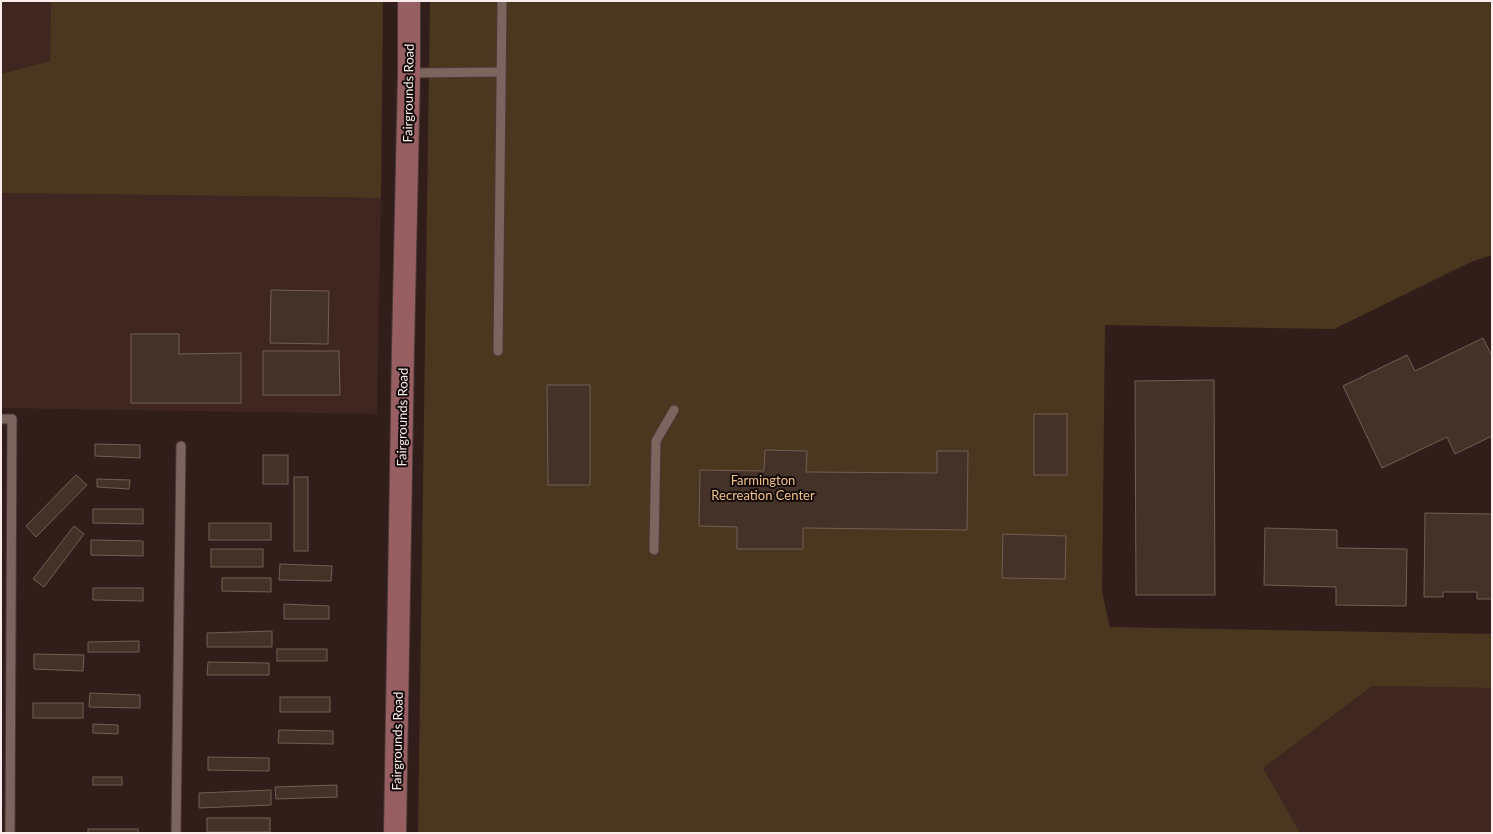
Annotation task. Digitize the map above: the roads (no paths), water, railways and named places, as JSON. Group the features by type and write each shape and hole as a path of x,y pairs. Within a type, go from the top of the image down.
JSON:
{"street":[{"name":"Fairgrounds Road","path":"395,833 402,364 409,73 409,1"}],"lane":[{"path":"498,351 502,1"},
{"path":"409,73 501,72"},
{"path":"654,550 656,441 674,410"},
{"path":"1,418 12,419 10,833"},
{"path":"176,833 181,446"}],"park label":[{"name":"Farmington Recreation Center","path":"763,488"}]}
